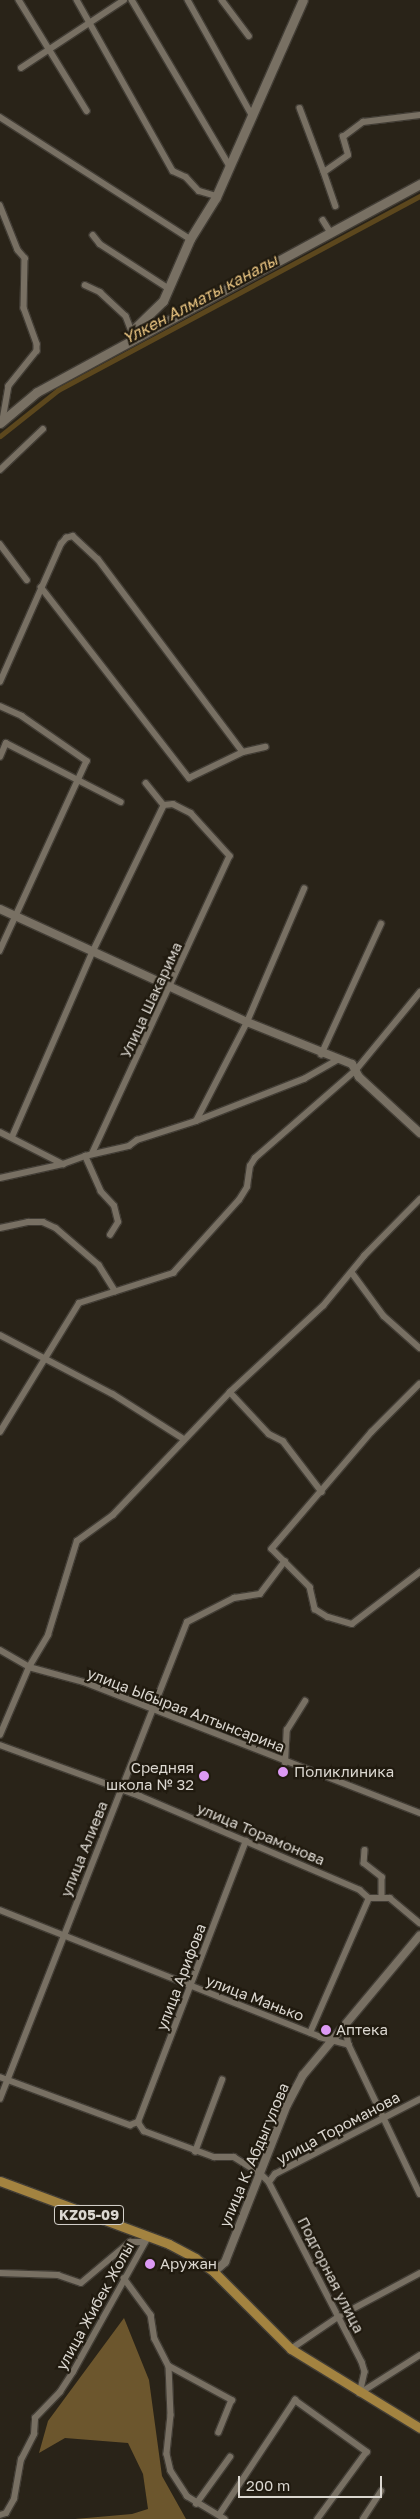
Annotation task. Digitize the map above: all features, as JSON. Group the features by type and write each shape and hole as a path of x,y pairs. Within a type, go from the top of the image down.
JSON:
{"main road":[{"path":"133,335 142,318 156,310 190,239 216,196 303,0"},
{"path":"2,421 37,392 133,335 420,184"},
{"name":"KZ05-09","path":"0,2181 146,2239 185,2252 214,2272 292,2350 420,2428"}],"street":[{"path":"19,0 48,51 87,111"},
{"path":"77,0 173,171 186,178 199,191 216,196"},
{"path":"21,68 124,0"},
{"path":"132,0 229,165"},
{"path":"188,0 252,115"},
{"path":"222,0 249,36"},
{"path":"300,108 336,206"},
{"path":"324,172 348,154 343,137 363,122 420,114"},
{"path":"0,117 190,239"},
{"path":"0,204 15,245 25,258 24,308 38,344 37,351 9,386 2,421"},
{"path":"323,220 330,231"},
{"path":"93,235 100,244 168,288"},
{"path":"85,285 100,292 126,316 133,335"},
{"path":"0,470 43,429"},
{"path":"0,682 41,587 66,538 73,536 98,559 243,752"},
{"path":"0,544 27,580"},
{"path":"41,587 188,778 243,752 265,747"},
{"path":"0,706 22,716 87,761 0,951"},
{"path":"0,757 6,743 78,778 121,802"},
{"path":"12,1137 93,951 164,805 146,783"},
{"name":"Улица Шакарима","path":"93,1153 172,986 230,856 191,813 173,804 164,805"},
{"path":"196,1120 246,1022 304,889"},
{"path":"0,909 172,986 246,1022 321,1054 339,1059 356,1070 359,1077 420,1133"},
{"path":"321,1054 381,924"},
{"path":"0,1432 79,1302 173,1273 239,1200 248,1187 250,1166 255,1158 356,1070 420,992"},
{"path":"0,1178 63,1164 93,1153 129,1146 137,1140 196,1120 304,1078 339,1059"},
{"path":"0,1132 63,1164"},
{"path":"85,1156 101,1192 114,1206 118,1222 110,1235"},
{"path":"0,1735 29,1667 48,1635 77,1541 128,1499 230,1392 323,1306 353,1274 364,1256 420,1199"},
{"path":"0,1228 28,1222 43,1222 56,1228 99,1265 115,1291"},
{"path":"353,1274 384,1316 420,1348"},
{"path":"0,1335 46,1357 184,1439"},
{"path":"420,1384 372,1432 272,1549 310,1587 315,1609 328,1617 352,1624 420,1572"},
{"path":"230,1392 269,1434 283,1441 322,1492"},
{"name":"улица Алиева","path":"0,2098 187,1622 234,1598 260,1594 285,1560"},
{"name":"улица Ыбырая Алтынсарина","path":"0,1650 29,1667 84,1682 151,1711 420,1813"},
{"path":"285,1763 287,1730 305,1702"},
{"name":"улица Торамонова","path":"0,1744 121,1789 246,1841 360,1890 369,1898"},
{"name":"улица Арифова","path":"138,2122 246,1841"},
{"path":"366,1850 364,1863 382,1877 382,1896"},
{"path":"310,2033 369,1898 382,1896 390,1898 420,1922"},
{"name":"улица Манько","path":"0,1910 310,2033 348,2045"},
{"name":"улица К. Абдыгулова","path":"214,2272 225,2262 260,2173 303,2075 420,1935"},
{"path":"345,2025 348,2045 381,2118 420,2194"},
{"path":"0,2076 130,2125 138,2122"},
{"path":"195,2152 222,2080"},
{"name":"улица Тороманова","path":"269,2182 275,2174 420,2099"},
{"name":"Подгорная улица","path":"138,2122 144,2131 195,2152 214,2157 234,2158 260,2173 269,2182 364,2367 360,2393"},
{"path":"0,2273 58,2275 81,2282 130,2242 146,2239"},
{"name":"улица Жибек Жолы","path":"0,2516 6,2513 14,2499 21,2460 35,2431 35,2418 60,2392 73,2372 146,2239"},
{"path":"292,2350 338,2317 420,2273"},
{"path":"124,2278 151,2315 155,2339 169,2366 171,2415 167,2454 179,2484 196,2504 225,2519"},
{"path":"360,2393 420,2355"},
{"path":"169,2366 232,2400 219,2432"},
{"path":"219,2515 295,2400 367,2452 318,2519"},
{"path":"196,2504 230,2457"},
{"path":"363,2519 381,2491"}],"shaded area":[{"path":"124,2318 149,2380 162,2476 186,2519 75,2519 132,2514 148,2509 143,2474 128,2443 65,2438 39,2453 48,2421"}],"waterway":[{"name":"Үлкен Алматы каналы","path":"0,436 58,390 420,196"}],"place":[{"name":"Поликлиника","path":"283,1772"},
{"name":"Средняя школа № 32","path":"204,1776"},
{"name":"Аптека","path":"326,2030"},
{"name":"Аружан","path":"150,2264"}]}
